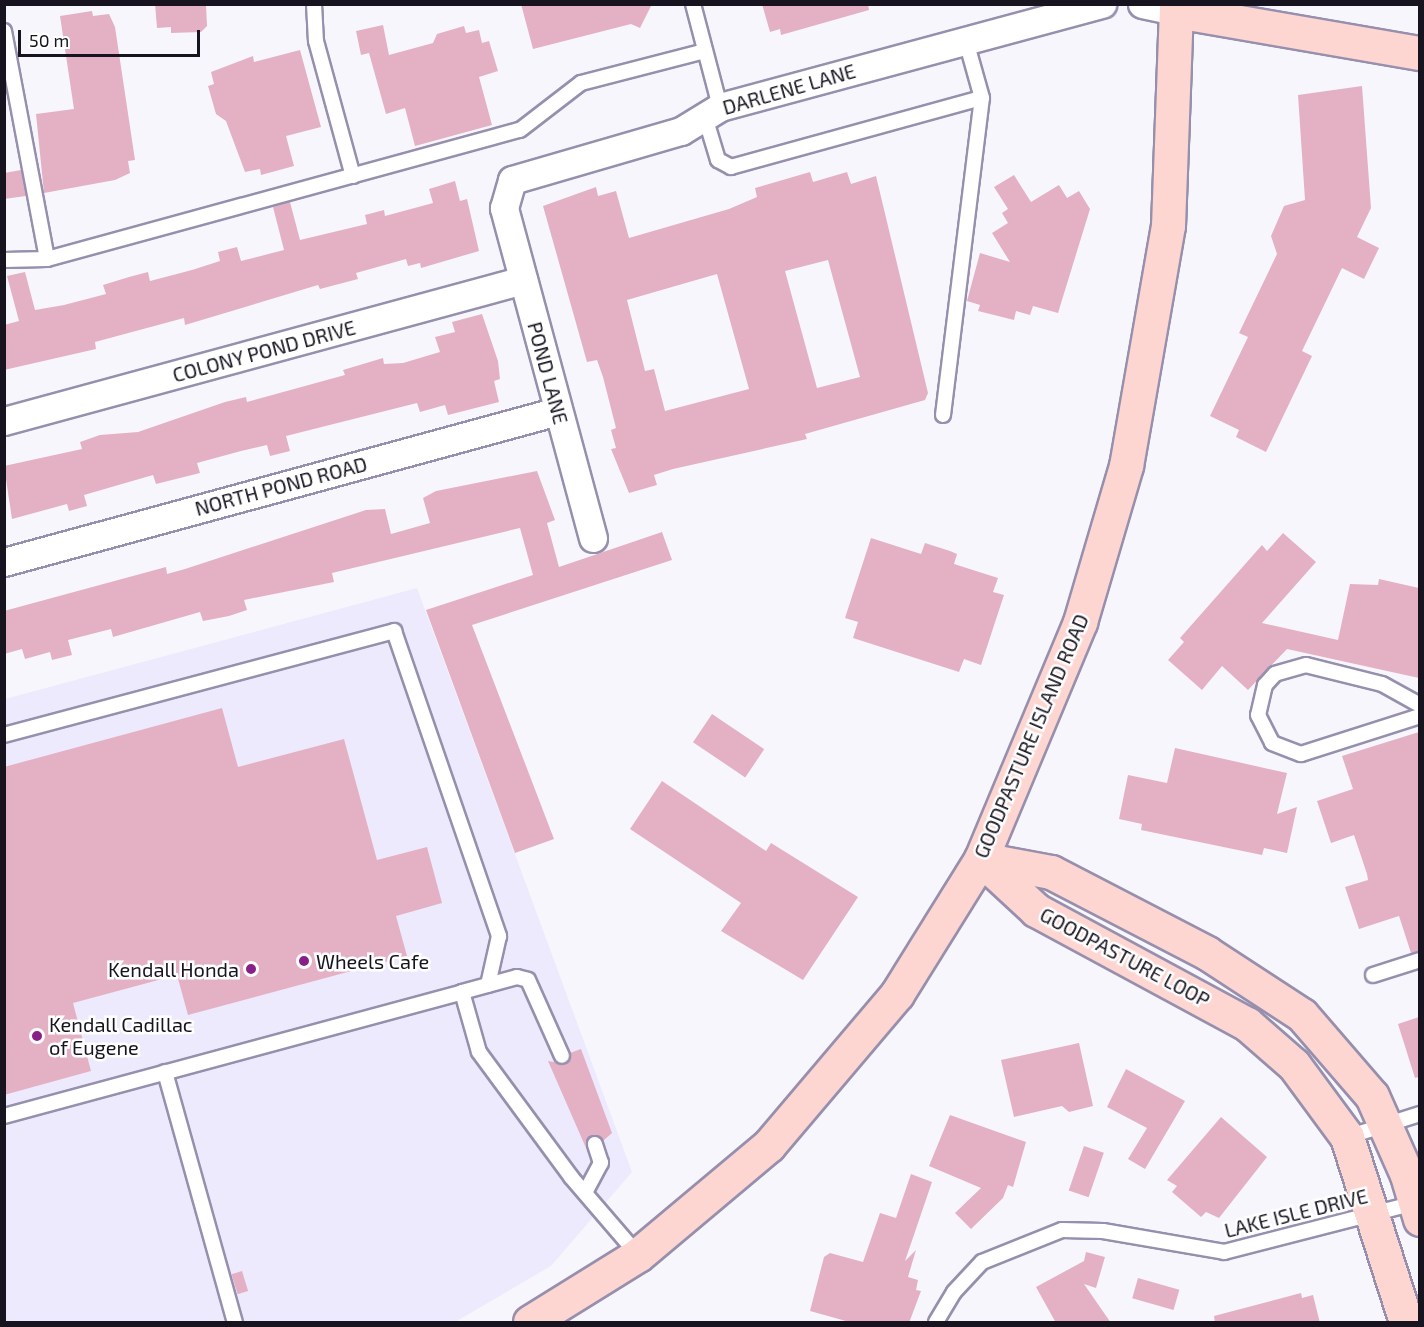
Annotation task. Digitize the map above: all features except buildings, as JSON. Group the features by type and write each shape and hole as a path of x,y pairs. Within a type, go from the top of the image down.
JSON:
{"main road":[{"path":"1176,8 1419,54"},
{"name":"GOODPASTURE ISLAND ROAD","path":"530,1323 638,1255 760,1153 812,1099 897,994 981,859 1080,622 1126,466 1168,226 1176,8"},
{"name":"GOODPASTURE LOOP","path":"981,859 1051,872 1274,993 1351,1066 1387,1125 1417,1211"},
{"name":"GOODPASTURE LOOP","path":"981,859 1036,910 1217,1007 1269,1041 1311,1083 1347,1137 1376,1214 1407,1323"}],"street":[{"name":"DARLENE LANE","path":"504,208 506,187 519,175 681,130 712,112 1102,4"},
{"path":"1142,4 1176,8"},
{"name":"POND LANE","path":"504,208 593,538"},
{"name":"COLONY POND DRIVE","path":"4,421 523,280"},
{"name":"NORTH POND ROAD","path":"4,561 558,411"}],"lane":[{"path":"314,4 316,41 353,176"},
{"path":"693,4 705,51 718,160 731,167 982,98"},
{"path":"4,31 47,259"},
{"path":"943,415 982,98 966,41"},
{"path":"4,260 47,259 520,130 581,83 705,51"},
{"path":"4,735 394,631 499,936 489,985"},
{"path":"1419,705 1382,684 1306,665 1275,674 1265,685 1258,715 1272,743 1300,754 1419,716"},
{"path":"1373,975 1419,960"},
{"path":"4,1116 517,977 533,984 562,1056"},
{"path":"462,992 479,1052 571,1177 587,1189 638,1255"},
{"path":"165,1072 236,1323"},
{"path":"1347,1137 1419,1114"},
{"path":"587,1189 601,1163 595,1144"},
{"name":"LAKE ISLE DRIVE","path":"936,1323 954,1292 982,1262 1062,1230 1103,1231 1224,1252 1376,1214 1417,1211"}],"shaded area":[{"path":"417,588 632,1172 551,1266 455,1322 5,1322 5,699"}],"place":[{"name":"Wheels Cafe","path":"304,961"},
{"name":"Kendall Honda","path":"251,969"},
{"name":"Kendall Cadillac of Eugene","path":"37,1036"}]}
